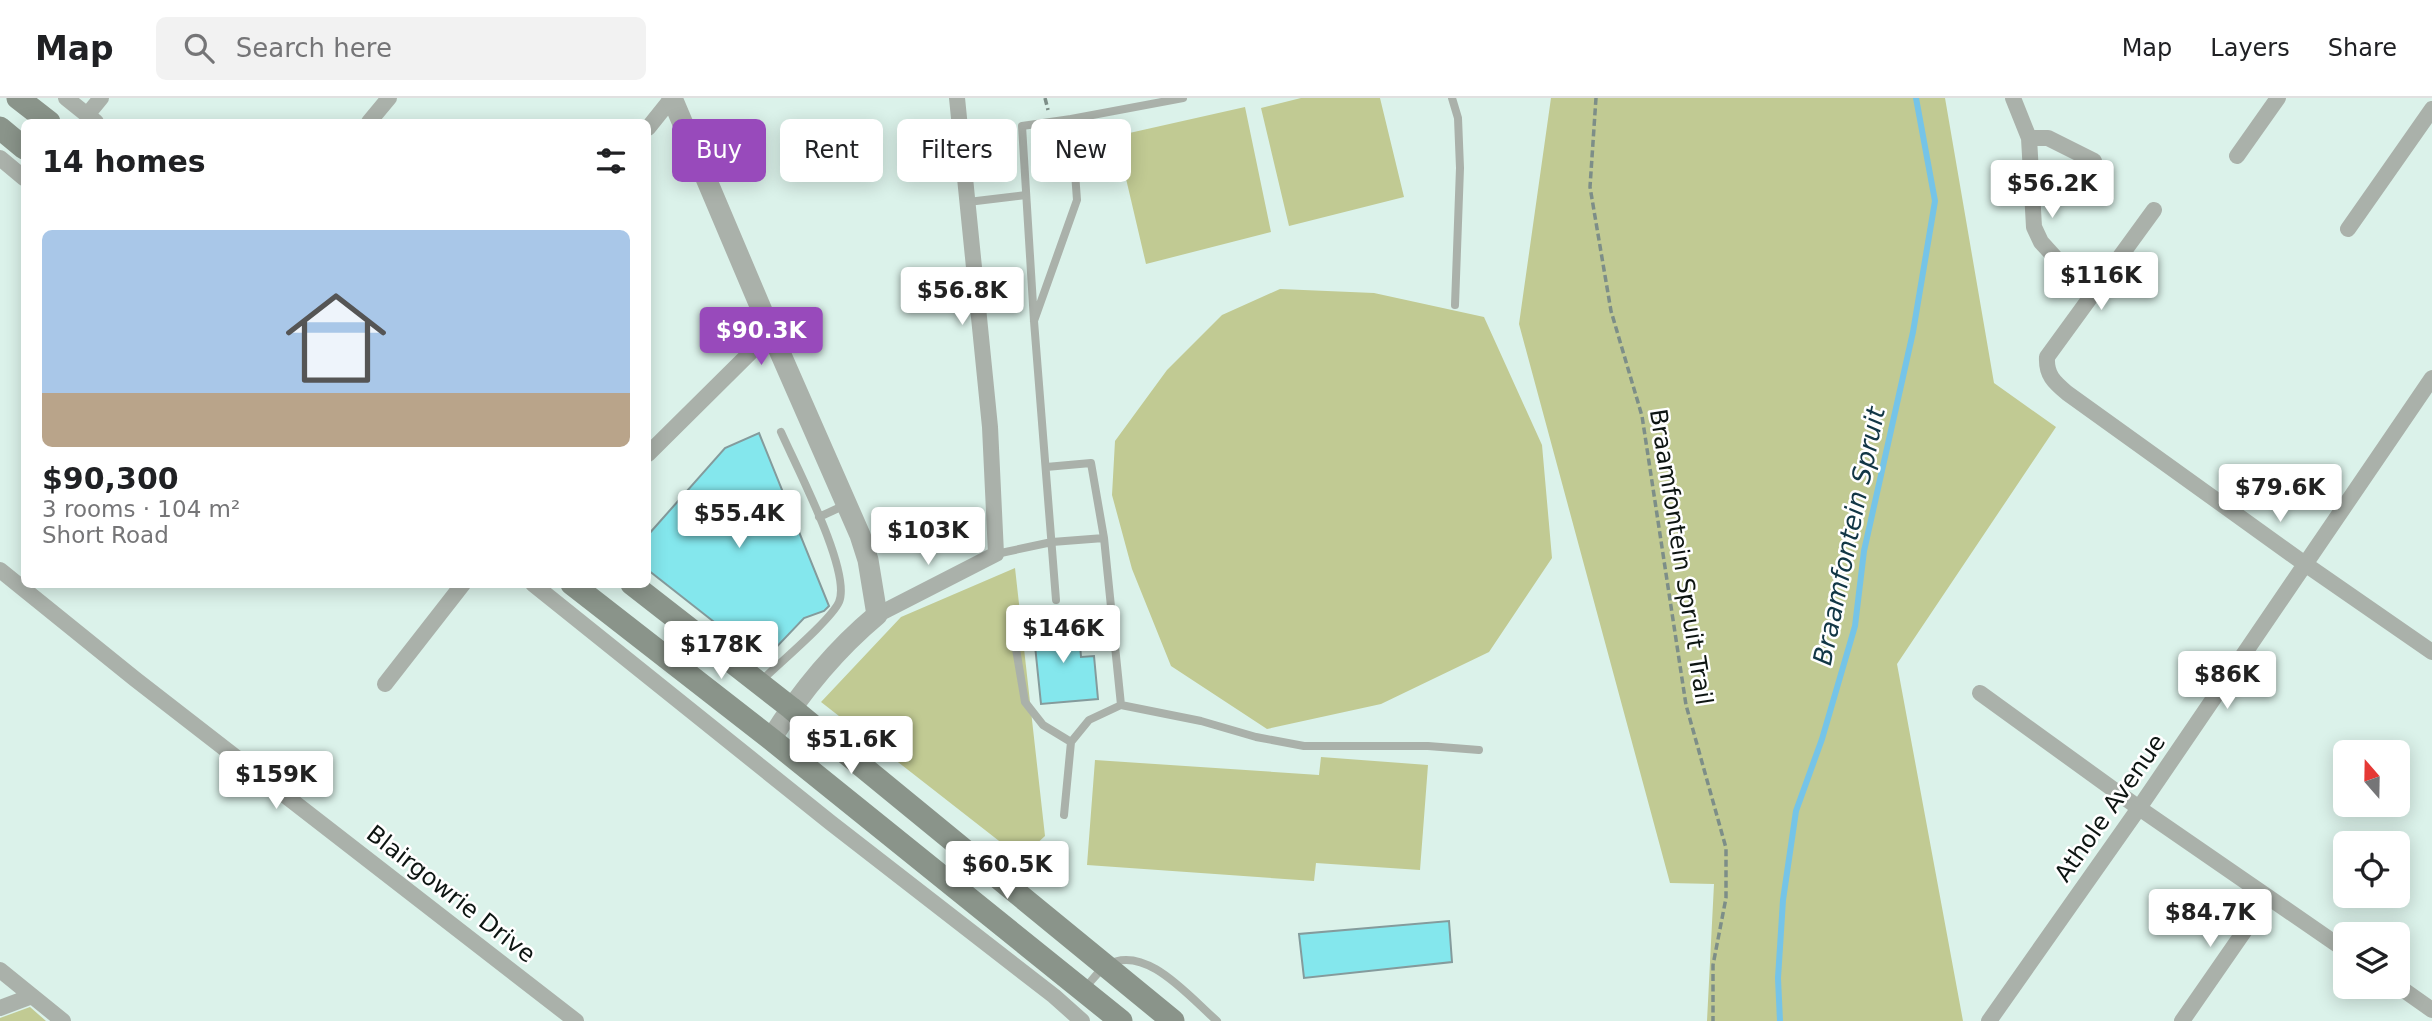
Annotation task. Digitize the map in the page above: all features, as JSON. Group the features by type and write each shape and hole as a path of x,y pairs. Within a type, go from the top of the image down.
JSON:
{"main road":[{"path":"18,98 45,119"},
{"path":"0,128 21,146"},
{"path":"577,588 1121,1021"},
{"path":"637,588 791,708 1173,1021"}],"street":[{"path":"66,98 92,119 101,98"},
{"path":"371,119 388,98"},
{"path":"651,124 672,98 847,505 868,560 877,615"},
{"path":"771,740 791,708 844,645 877,615 996,554 990,428 957,98"},
{"path":"2013,98 2029,138 2034,227 2041,242 2090,296"},
{"path":"2237,156 2278,98"},
{"path":"2348,229 2432,110"},
{"path":"2029,138 2048,138 2094,161"},
{"path":"0,158 21,176"},
{"path":"2154,210 2047,357 2046,368 2054,382 2305,564 2432,652"},
{"path":"651,451 771,332"},
{"name":"Athole Avenue","path":"1989,1021 2139,808 2432,378"},
{"name":"Blairgowrie Drive","path":"0,570 21,587"},
{"name":"Blairgowrie Drive","path":"22,588 135,679 576,1021"},
{"path":"385,684 460,588"},
{"path":"538,588 1083,1021"},
{"path":"1980,693 2139,808 2333,942"},
{"path":"2182,1021 2268,897"},
{"path":"0,970 63,1021"},
{"path":"2410,994 2432,1010"},
{"path":"0,1008 32,996"}],"lane":[{"path":"1071,119 1183,98"},
{"path":"1452,98 1458,118 1460,168 1455,305"},
{"path":"1031,125 1022,126 1056,600"},
{"path":"1034,321 1077,200 1076,182"},
{"path":"968,202 1026,195"},
{"path":"759,683 839,602 841,577 819,517 781,432"},
{"path":"1046,467 1091,463 1104,538 1121,705"},
{"path":"819,517 847,505"},
{"path":"996,554 1052,542 1104,538"},
{"path":"1016,649 1025,702 1043,725 1071,742"},
{"path":"1064,815 1071,742 1089,720 1121,705 1304,746 1428,746 1479,750"},
{"path":"1083,990 1107,965 1133,959 1157,968 1217,1021"}],"path":[{"name":"Braamfontein Spruit Trail","path":"1596,98 1590,187 1612,311 1643,416 1686,705 1726,848 1726,898 1713,965 1713,1021"}],"green space":[{"path":"1301,98 1380,98 1404,197 1289,226 1261,108"},
{"path":"1551,98 1945,98 1994,383 2056,427 1897,664 1963,1021 1707,1021 1714,884 1670,883 1519,324"},
{"path":"1245,107 1271,232 1146,264 1127,182 1131,182 1131,133"},
{"path":"1280,289 1374,293 1484,317 1542,445 1552,558 1489,652 1381,704 1267,729 1171,666 1132,569 1112,495 1115,441 1167,370 1222,315"},
{"path":"1015,568 1045,836 1021,858 821,702 901,617"},
{"path":"1321,757 1428,765 1420,870 1316,863 1314,881 1087,865 1095,760 1319,775"},
{"path":"30,1007 46,1021 0,1021 0,1018"}],"building":[{"path":"759,433 829,606 824,611 804,618 769,655 757,645 751,651 651,572 651,532 725,448"},
{"path":"1078,621 1081,657 1094,656 1098,699 1041,704 1033,626"},
{"path":"1449,921 1452,962 1304,978 1299,934"}],"waterway":[{"name":"Braamfontein Spruit","path":"1780,1021 1778,978 1783,900 1796,811 1822,739 1855,626 1864,551 1913,332 1935,201 1916,98"}]}
